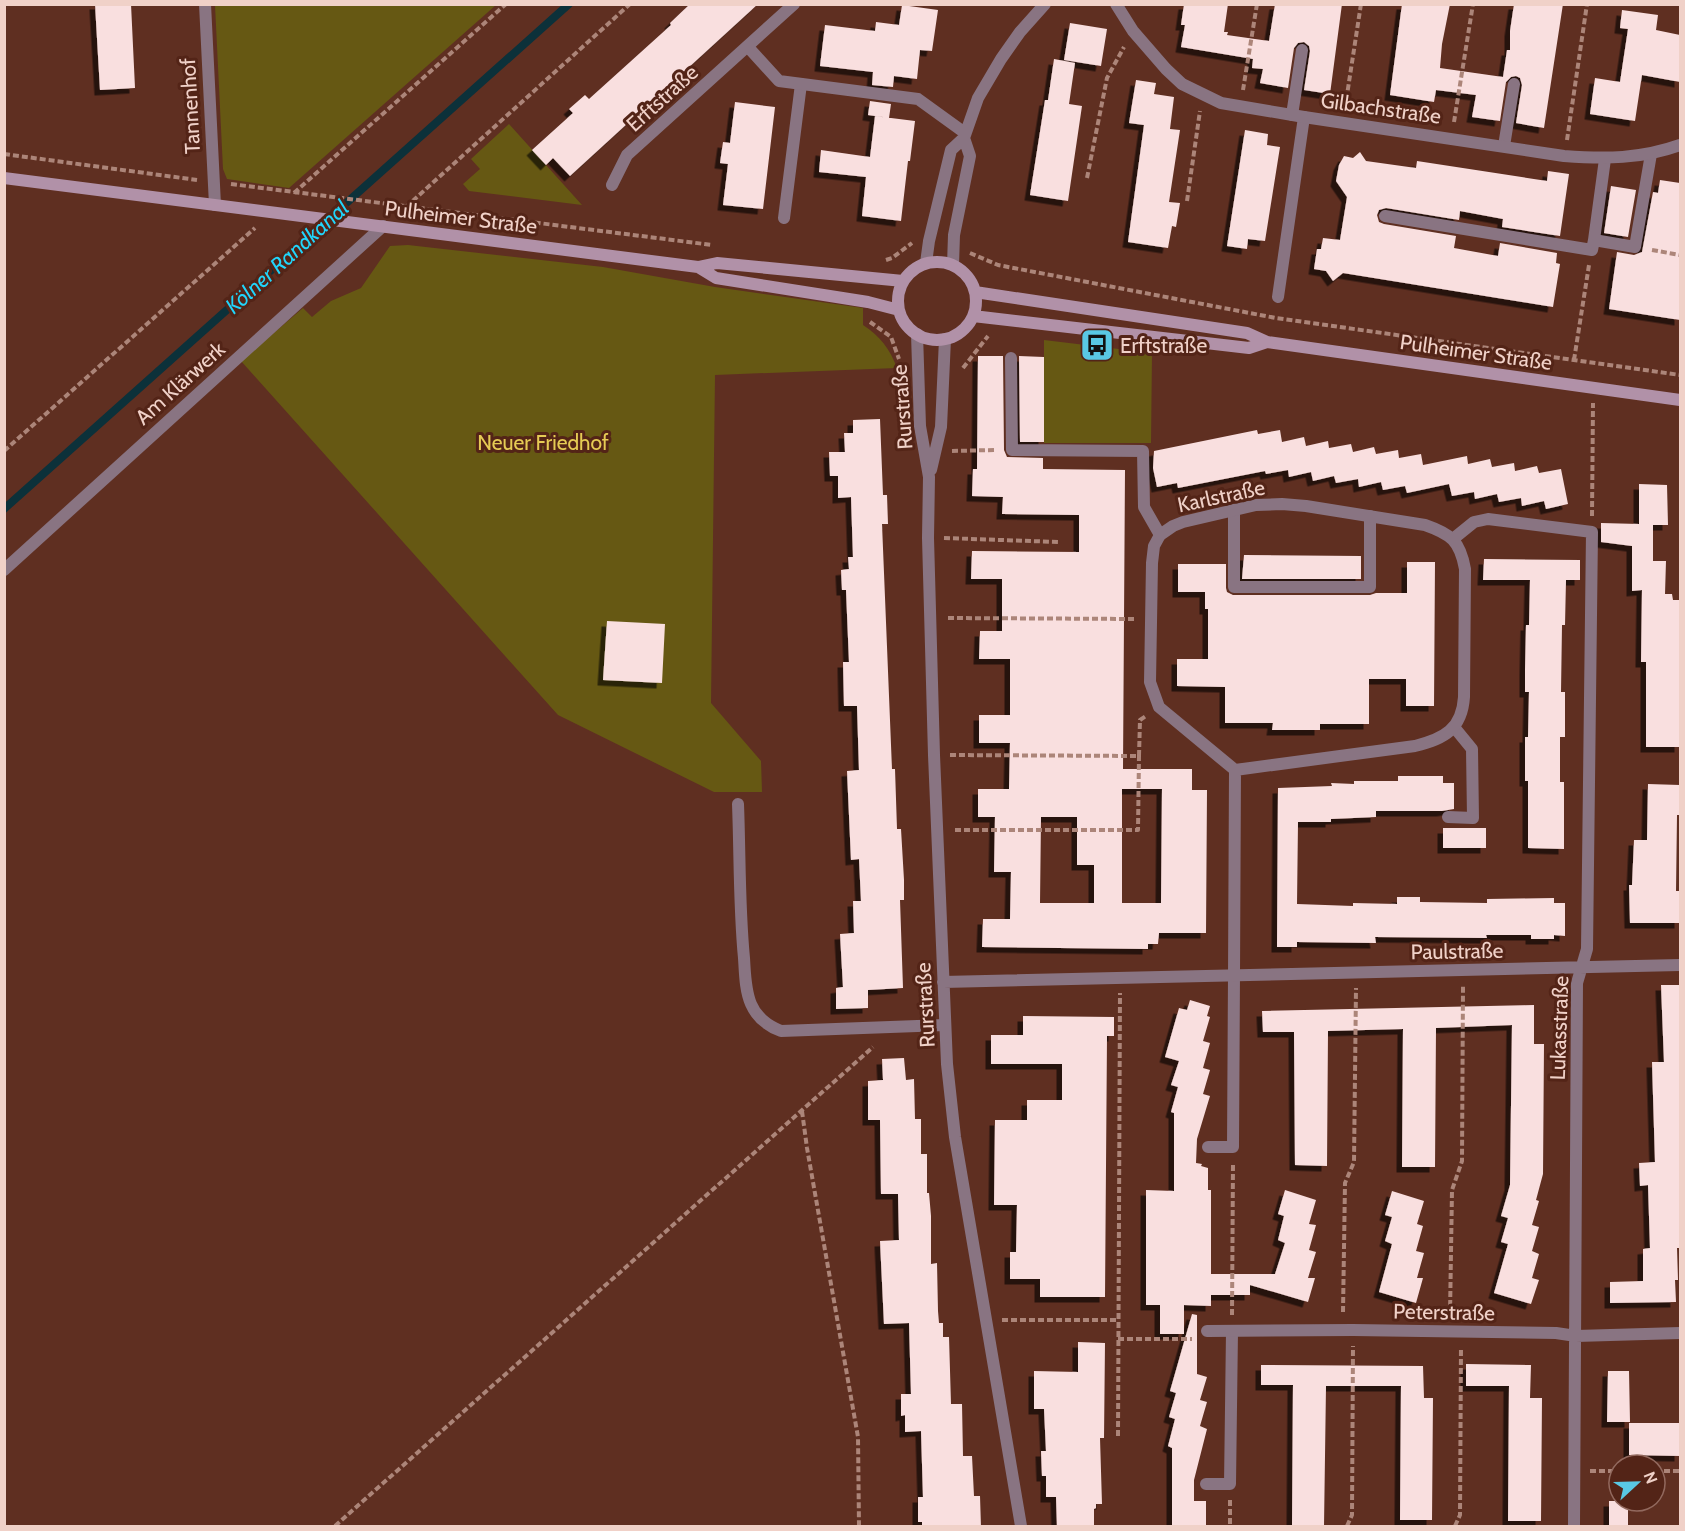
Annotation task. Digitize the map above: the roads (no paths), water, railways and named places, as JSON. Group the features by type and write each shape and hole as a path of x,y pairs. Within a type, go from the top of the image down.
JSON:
{"main road":[{"name":"Pulheimer Straße","path":"4,178 270,214 383,226 698,267 717,263 903,281"},
{"path":"939,261 953,265 963,271 971,281 976,305 973,316 966,327 945,339 930,339 917,334 906,324 899,310 898,295 903,281 913,270 926,263 939,261"},
{"name":"Pulheimer Straße","path":"698,267 716,278 868,302 899,310"},
{"name":"Pulheimer Straße","path":"975,292 1247,333 1270,343 1680,400"},
{"name":"Pulheimer Straße","path":"973,316 1249,348 1270,343"}],"street":[{"name":"Tannenhof","path":"205,4 215,205"},
{"name":"Erftstraße","path":"612,185 627,155 794,4"},
{"path":"926,263 929,241 951,150 964,136 978,98 1000,59 1045,4"},
{"name":"Gilbachstraße","path":"1116,4 1133,31 1182,84 1203,96 1221,102 1298,116 1564,156 1605,159 1651,154 1680,145"},
{"path":"748,47 778,81 918,99 964,136 970,156 953,245 953,265"},
{"path":"1278,297 1298,116 1302,50"},
{"path":"784,218 801,84"},
{"path":"1504,146 1514,84"},
{"path":"1385,216 1593,245 1635,247 1651,154"},
{"path":"1593,245 1605,159"},
{"name":"Am Klärwerk","path":"4,570 383,226"},
{"name":"Rurstraße","path":"917,334 920,426 929,477 930,618 945,1025 955,1137 1021,1527"},
{"name":"Rurstraße","path":"929,477 940,427 945,339"},
{"path":"1011,358 1012,450 1143,451 1144,507 1160,535"},
{"name":"Karlstraße","path":"1235,770 1159,707 1150,682 1152,563 1154,546 1160,535 1183,522 1256,505 1282,504 1425,525 1445,532 1453,539"},
{"path":"1234,510 1234,587 1370,587 1370,516"},
{"name":"Lukasstraße","path":"1453,539 1474,522 1488,519 1592,532 1587,949 1577,982 1574,1527"},
{"path":"1208,1147 1233,1147 1235,770 1415,746 1434,742 1454,728 1460,717 1464,697 1465,569 1462,552 1453,539"},
{"path":"1448,817 1473,818 1472,748 1454,728"},
{"path":"738,804 746,982 750,1003 758,1016 770,1026 781,1030 945,1025"},
{"name":"Paulstraße","path":"943,982 1680,965"},
{"name":"Peterstraße","path":"1207,1331 1348,1330 1556,1333 1576,1336 1680,1333"},
{"path":"1206,1484 1230,1484 1232,1331"}],"waterway":[{"name":"Kölner Randkanal","path":"4,509 569,4"}],"place":[{"name":"Erftstraße","path":"1097,345"}],"park label":[{"name":"Neuer Friedhof","path":"543,442"}]}
